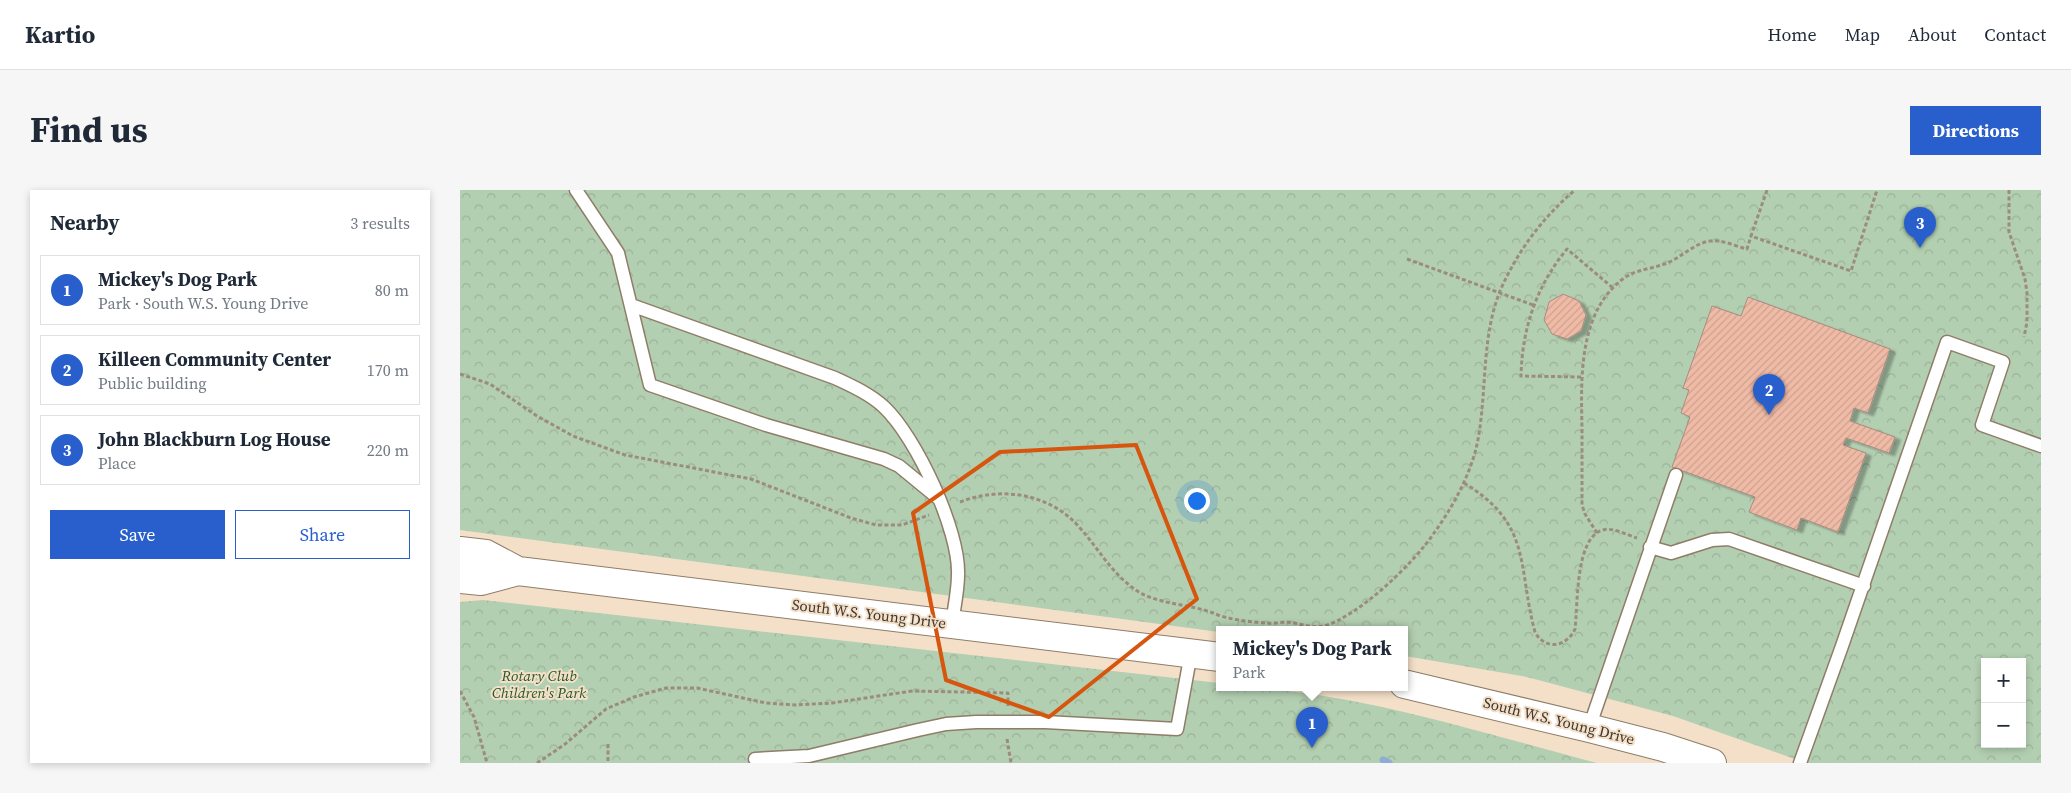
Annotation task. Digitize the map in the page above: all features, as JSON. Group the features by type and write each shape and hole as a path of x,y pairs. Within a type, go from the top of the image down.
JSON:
{"main road":[{"name":"South W.S. Young Drive","path":"473,552 518,571 1216,656"},
{"name":"South W.S. Young Drive","path":"471,580 518,571"},
{"name":"South W.S. Young Drive","path":"1408,685 1589,728 1663,747 1712,763"}],"lane":[{"path":"576,190 618,253 650,385 766,426 884,459 905,470 938,498"},
{"path":"631,305 835,378 862,391 883,407 910,439 920,456 948,523 957,556 958,574 952,624"},
{"path":"1800,763 1864,586 1947,342 2003,362 1982,425 2041,446"},
{"path":"1589,728 1676,475"},
{"path":"1651,544 1671,553 1712,540 1728,539 1864,586"},
{"path":"755,759 808,756 946,724 1044,722 1177,729 1191,653"}],"path":[{"path":"1322,626 1351,613 1391,580 1434,535 1464,483 1475,452 1481,425 1488,336 1500,293 1526,243 1555,208 1575,190"},
{"path":"1597,533 1584,514 1582,505 1581,377 1586,345 1598,310 1613,288 1632,274 1666,264 1708,241 1718,241 1747,250 1767,190"},
{"path":"1751,236 1851,271 1877,190"},
{"path":"2009,190 2009,232 2025,280 2027,293 2027,322 2024,337"},
{"path":"1581,377 1521,376 1521,355 1533,305 1550,270 1567,249 1613,288"},
{"path":"1407,259 1533,305"},
{"path":"460,374 490,384 537,416 573,436 625,455 751,479 851,518 876,525 902,525 932,514"},
{"path":"1464,483 1484,495 1493,504 1513,532 1524,566 1535,632 1544,643 1559,644 1572,637 1575,629 1582,559 1588,542 1597,533 1604,530 1613,530 1651,544"},
{"path":"953,504 995,493 1027,496 1044,501 1070,518 1120,577 1141,594 1200,608 1219,616 1270,624 1285,622 1311,626"},
{"path":"537,763 564,745 606,709 634,696 666,688 697,688 766,702 803,705 832,703 912,691 1008,693 1008,709"},
{"path":"460,690 474,717 487,763"},
{"path":"1008,733 1008,752 1011,763"},
{"path":"608,744 608,763"}],"highlighted area":[{"path":"1136,445 1197,599 1049,717 946,680 913,513 1000,452"}],"green space":[{"path":"460,190 2041,190 2041,763 1806,763 1673,716 1527,677 1408,657 1408,626 1216,626 1216,632 460,530"},
{"name":"Rotary Club Children's Park","path":"483,600 1216,683 1216,691 1283,691 1314,695 1410,713 1597,763 460,763 460,602"}],"building":[{"path":"1563,294 1579,301 1586,315 1581,331 1567,339 1552,334 1544,320 1549,302"},
{"path":"1748,297 1890,349 1868,413 1854,408 1850,421 1895,437 1889,453 1846,438 1843,445 1866,453 1838,532 1801,518 1797,530 1749,512 1755,497 1672,467 1690,417 1681,413 1689,390 1683,388 1712,306 1741,316"}],"waterway":[{"path":"1383,760 1389,763"}],"place":[{"name":"John Blackburn Log House","path":"1920,248"},
{"name":"Killeen Community Center","path":"1769,415"},
{"name":"Mickey's Dog Park","path":"1312,748"}]}
